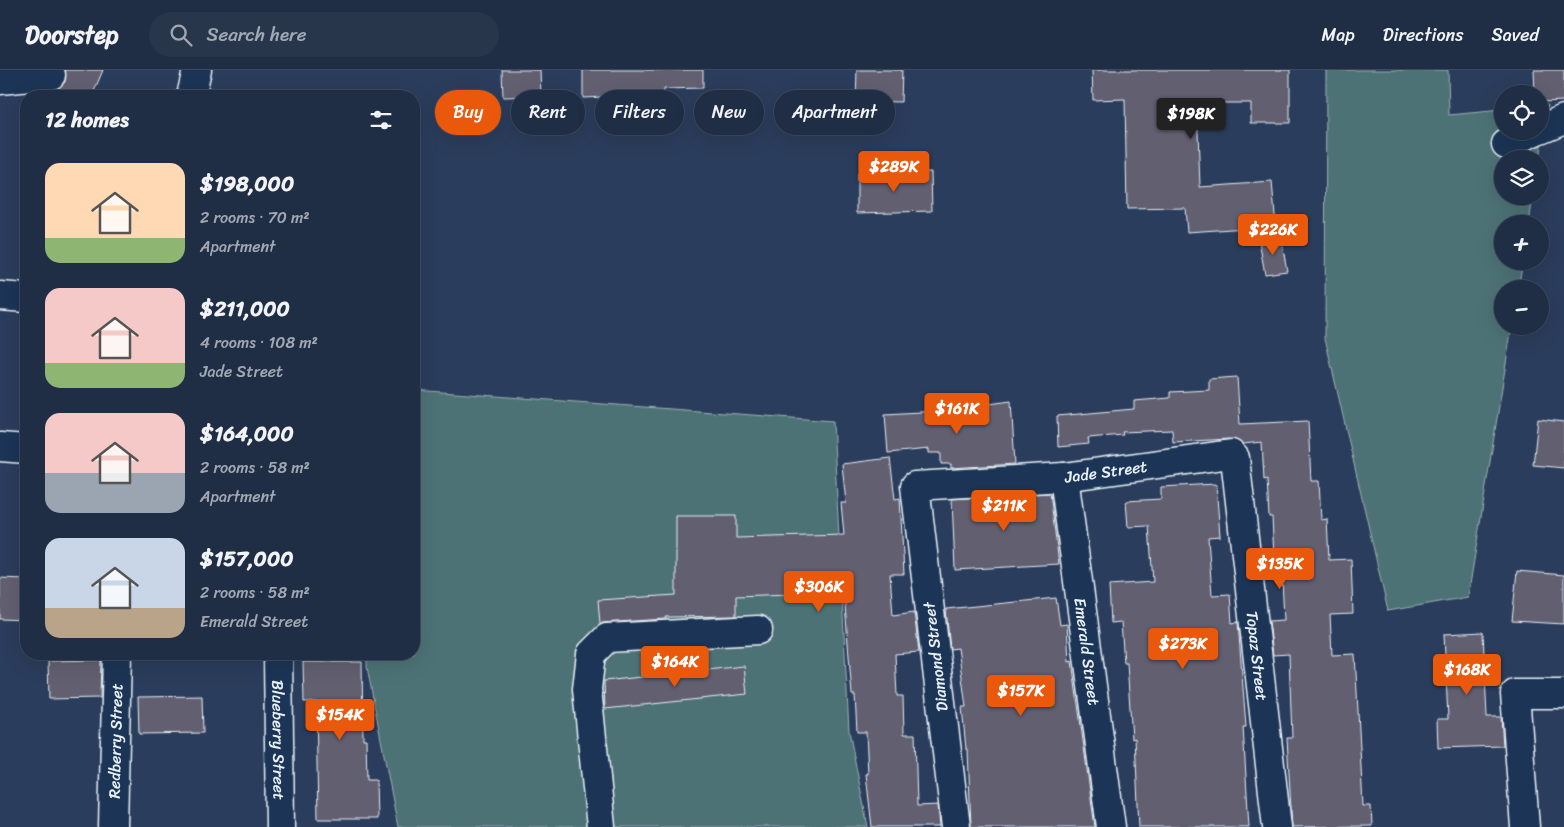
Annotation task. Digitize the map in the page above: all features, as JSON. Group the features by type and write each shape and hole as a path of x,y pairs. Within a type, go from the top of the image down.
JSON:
{"street":[{"path":"192,90 197,70"},
{"path":"0,80 51,75"},
{"path":"1549,125 1564,119"},
{"path":"1506,144 1515,140"},
{"path":"0,296 20,298"},
{"path":"0,447 20,449"},
{"name":"Jade Street","path":"916,486 1064,477 1231,454 1234,456"},
{"name":"Topaz Street","path":"1234,456 1277,827"},
{"name":"Emerald Street","path":"1064,477 1111,827"},
{"name":"Diamond Street","path":"916,486 956,827"},
{"path":"602,827 587,689 591,654 607,638 758,630"},
{"name":"Redberry Street","path":"113,827 117,660"},
{"name":"Blueberry Street","path":"278,660 280,827"},
{"path":"1525,827 1515,694 1564,694"}],"green space":[{"path":"1326,70 1448,70 1449,115 1494,111 1494,140 1542,140 1540,150 1494,150 1494,205 1532,205 1530,215 1494,215 1494,270 1521,270 1520,280 1494,280 1494,335 1511,335 1468,597 1388,611 1325,338"},
{"path":"420,390 833,421 849,731 868,827 398,827 367,660 420,660"}],"building":[{"path":"65,70 103,70 95,90 55,90 65,82"},
{"path":"502,70 540,70 541,90 511,90 511,97 503,97"},
{"path":"583,70 703,70 703,88 595,90 595,97 585,98 585,90 583,90"},
{"path":"857,70 902,70 901,102 895,102 895,90 856,90"},
{"path":"1092,70 1290,70 1290,123 1251,123 1251,103 1197,103 1200,187 1272,182 1276,226 1187,232 1185,208 1127,209 1125,99 1093,100"},
{"path":"1534,70 1564,70 1564,101 1549,102 1549,85 1535,85"},
{"path":"931,172 932,211 857,213 857,174"},
{"path":"1281,237 1287,271 1265,274 1259,241"},
{"path":"1237,377 1240,424 1308,421 1311,481 1319,481 1321,520 1327,519 1329,560 1351,559 1353,614 1330,615 1332,655 1355,654 1363,806 1371,806 1372,826 1292,827 1287,738 1292,738 1289,654 1273,655 1269,621 1284,620 1281,557 1274,557 1272,517 1269,517 1267,479 1264,480 1262,442 1243,444 1229,439 1173,442 1172,430 1122,432 1123,435 1088,438 1089,444 1058,447 1057,416 1134,409 1134,401 1170,398 1170,392 1209,390 1209,379"},
{"path":"1011,401 1015,464 951,468 951,464 941,464 941,453 929,453 929,449 888,453 885,414 938,411"},
{"path":"1538,419 1564,422 1564,468 1533,465"},
{"path":"890,458 895,499 900,498 904,574 890,574 893,615 914,612 919,652 895,654 897,696 903,696 904,734 915,734 917,806 938,805 940,827 872,827 866,774 868,774 866,732 857,732 855,695 852,695 844,592 736,596 736,616 666,617 666,619 600,623 598,600 676,595 676,516 736,516 736,538 844,535 841,503 846,503 842,464"},
{"path":"1216,484 1220,536 1208,537 1212,595 1230,594 1232,623 1238,622 1246,727 1243,727 1249,827 1139,827 1135,738 1132,739 1127,663 1124,663 1121,622 1111,623 1109,585 1153,582 1149,526 1128,527 1126,501 1161,499 1161,487"},
{"path":"1050,493 1059,564 955,570 952,499"},
{"path":"1517,571 1564,575 1564,624 1512,621"},
{"path":"0,578 20,579 20,620 0,619"},
{"path":"1056,598 1060,625 1067,624 1069,662 1072,661 1095,827 971,827 968,749 966,749 962,707 966,707 958,648 950,649 946,609"},
{"path":"1483,632 1487,717 1501,717 1503,746 1438,748 1437,719 1448,719 1444,634"},
{"path":"101,660 100,698 49,699 48,661"},
{"path":"303,662 362,662 363,739 366,739 367,780 376,780 377,819 318,819 316,702 304,702"},
{"path":"744,666 747,694 605,709 604,681"},
{"path":"202,696 203,733 139,734 138,697"}]}
